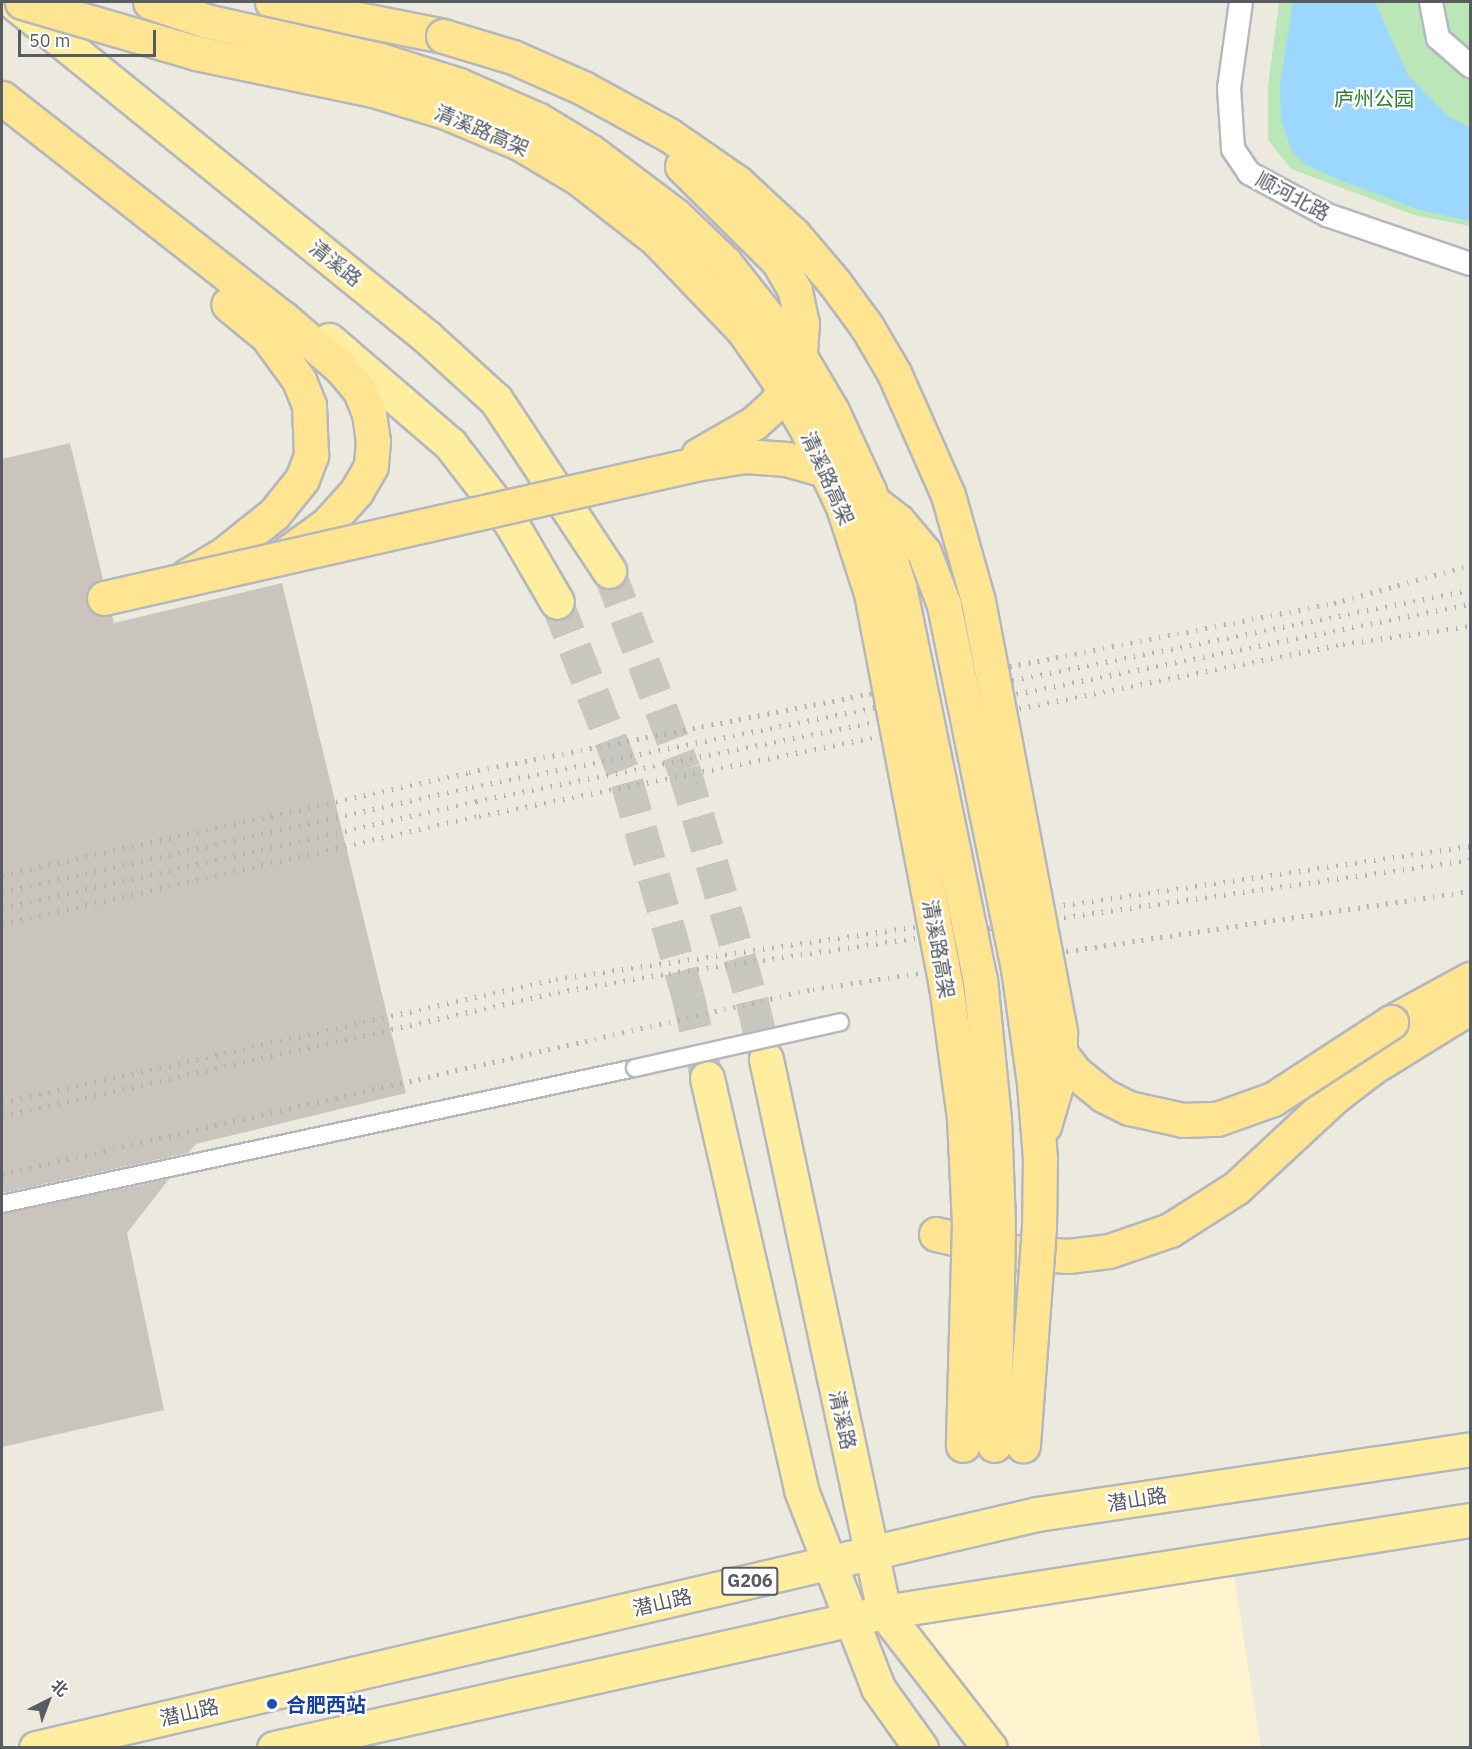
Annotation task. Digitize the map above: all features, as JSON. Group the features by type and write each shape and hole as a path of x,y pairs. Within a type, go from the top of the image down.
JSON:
{"highway":[{"name":"清溪路高架","path":"21,2 196,53 374,90 447,112 520,144 578,178 657,240 723,307 776,377 806,428 843,507 871,593 946,985 964,1118 969,1224 993,1445"},
{"name":"清溪路高架","path":"150,2 206,21 380,60 459,85 537,119 590,151 675,215 768,313 808,370 869,491 899,586 980,978 994,1119 998,1224 993,1445"},
{"path":"272,2 443,36 513,57 583,88 669,135 737,182 795,235 867,327 926,438 948,495 978,601 1054,991 1060,1072 1039,1138 1017,1165 939,1219 1012,1252 1068,1256 1109,1251 1170,1230 1236,1188 1335,1096 1373,1067 1470,1007"},
{"path":"583,88 695,177 778,261 795,291 802,323 800,354 791,379 775,404 754,423 706,452 641,476 104,598 745,456 786,459 836,473 898,521 924,552 944,605 1018,968 1040,1158 1038,1239 993,1445"},
{"path":"2,98 56,143 283,318 340,367 360,392 369,413 373,441 371,466 356,492 326,525 280,558"},
{"path":"56,143 177,261 267,336 286,358 309,405 311,455 289,497 256,531 179,581"},
{"path":"1018,968 1038,1017 1055,1048 1076,1073 1102,1095 1129,1108 1183,1120 1217,1119 1273,1099 1391,1022 1470,978"}],"main road":[{"name":"清溪路","path":"13,2 417,330 496,400 609,572"},
{"path":"2,84 316,328 450,444 511,523 557,602"},
{"name":"清溪路","path":"766,1059 884,1612 990,1748"},
{"path":"707,1078 801,1490 878,1688 921,1748"},
{"name":"潜山路","path":"36,1748 1037,1514 1470,1449"},
{"path":"274,1748 884,1612 1470,1520"}],"street":[{"name":"顺河北路","path":"1241,2 1229,88 1233,149 1250,173 1327,215 1470,264"},
{"path":"1431,2 1438,38 1470,66"},
{"path":"2,1204 840,1022"}],"shaded area":[{"path":"1231,1558 1261,1747 990,1747 884,1612"}],"green space":[{"name":"庐州公园","path":"1279,2 1470,2 1470,226 1414,215 1291,169 1268,140 1268,87"}],"water":[{"name":"庐州公园","path":"1293,2 1375,2 1408,75 1448,116 1470,127 1470,221 1420,210 1342,181 1306,165 1292,151 1281,121 1280,84"}],"building":[{"path":"70,443 103,579 92,584 86,592 91,611 99,616 112,615 114,623 282,583 406,1093 196,1144 188,1153 2,1193 2,459"},
{"path":"169,1179 127,1233 164,1410 2,1447 2,1214"}],"tunnel":[{"path":"609,571 684,769 752,1000 766,1059"},
{"path":"557,602 627,782 688,996 707,1078"}],"railway":[{"path":"2,875 469,772 1334,603 1470,565"},
{"path":"2,892 472,787 1470,590"},
{"path":"2,908 476,801 1470,604"},
{"path":"2,924 479,816 1343,644 1470,626"},
{"path":"2,1103 556,979 1470,846"},
{"path":"2,1116 558,992 669,973 1470,860"},
{"path":"2,1174 813,989 1470,891"}],"place":[{"name":"合肥西站","path":"272,1704"}]}
